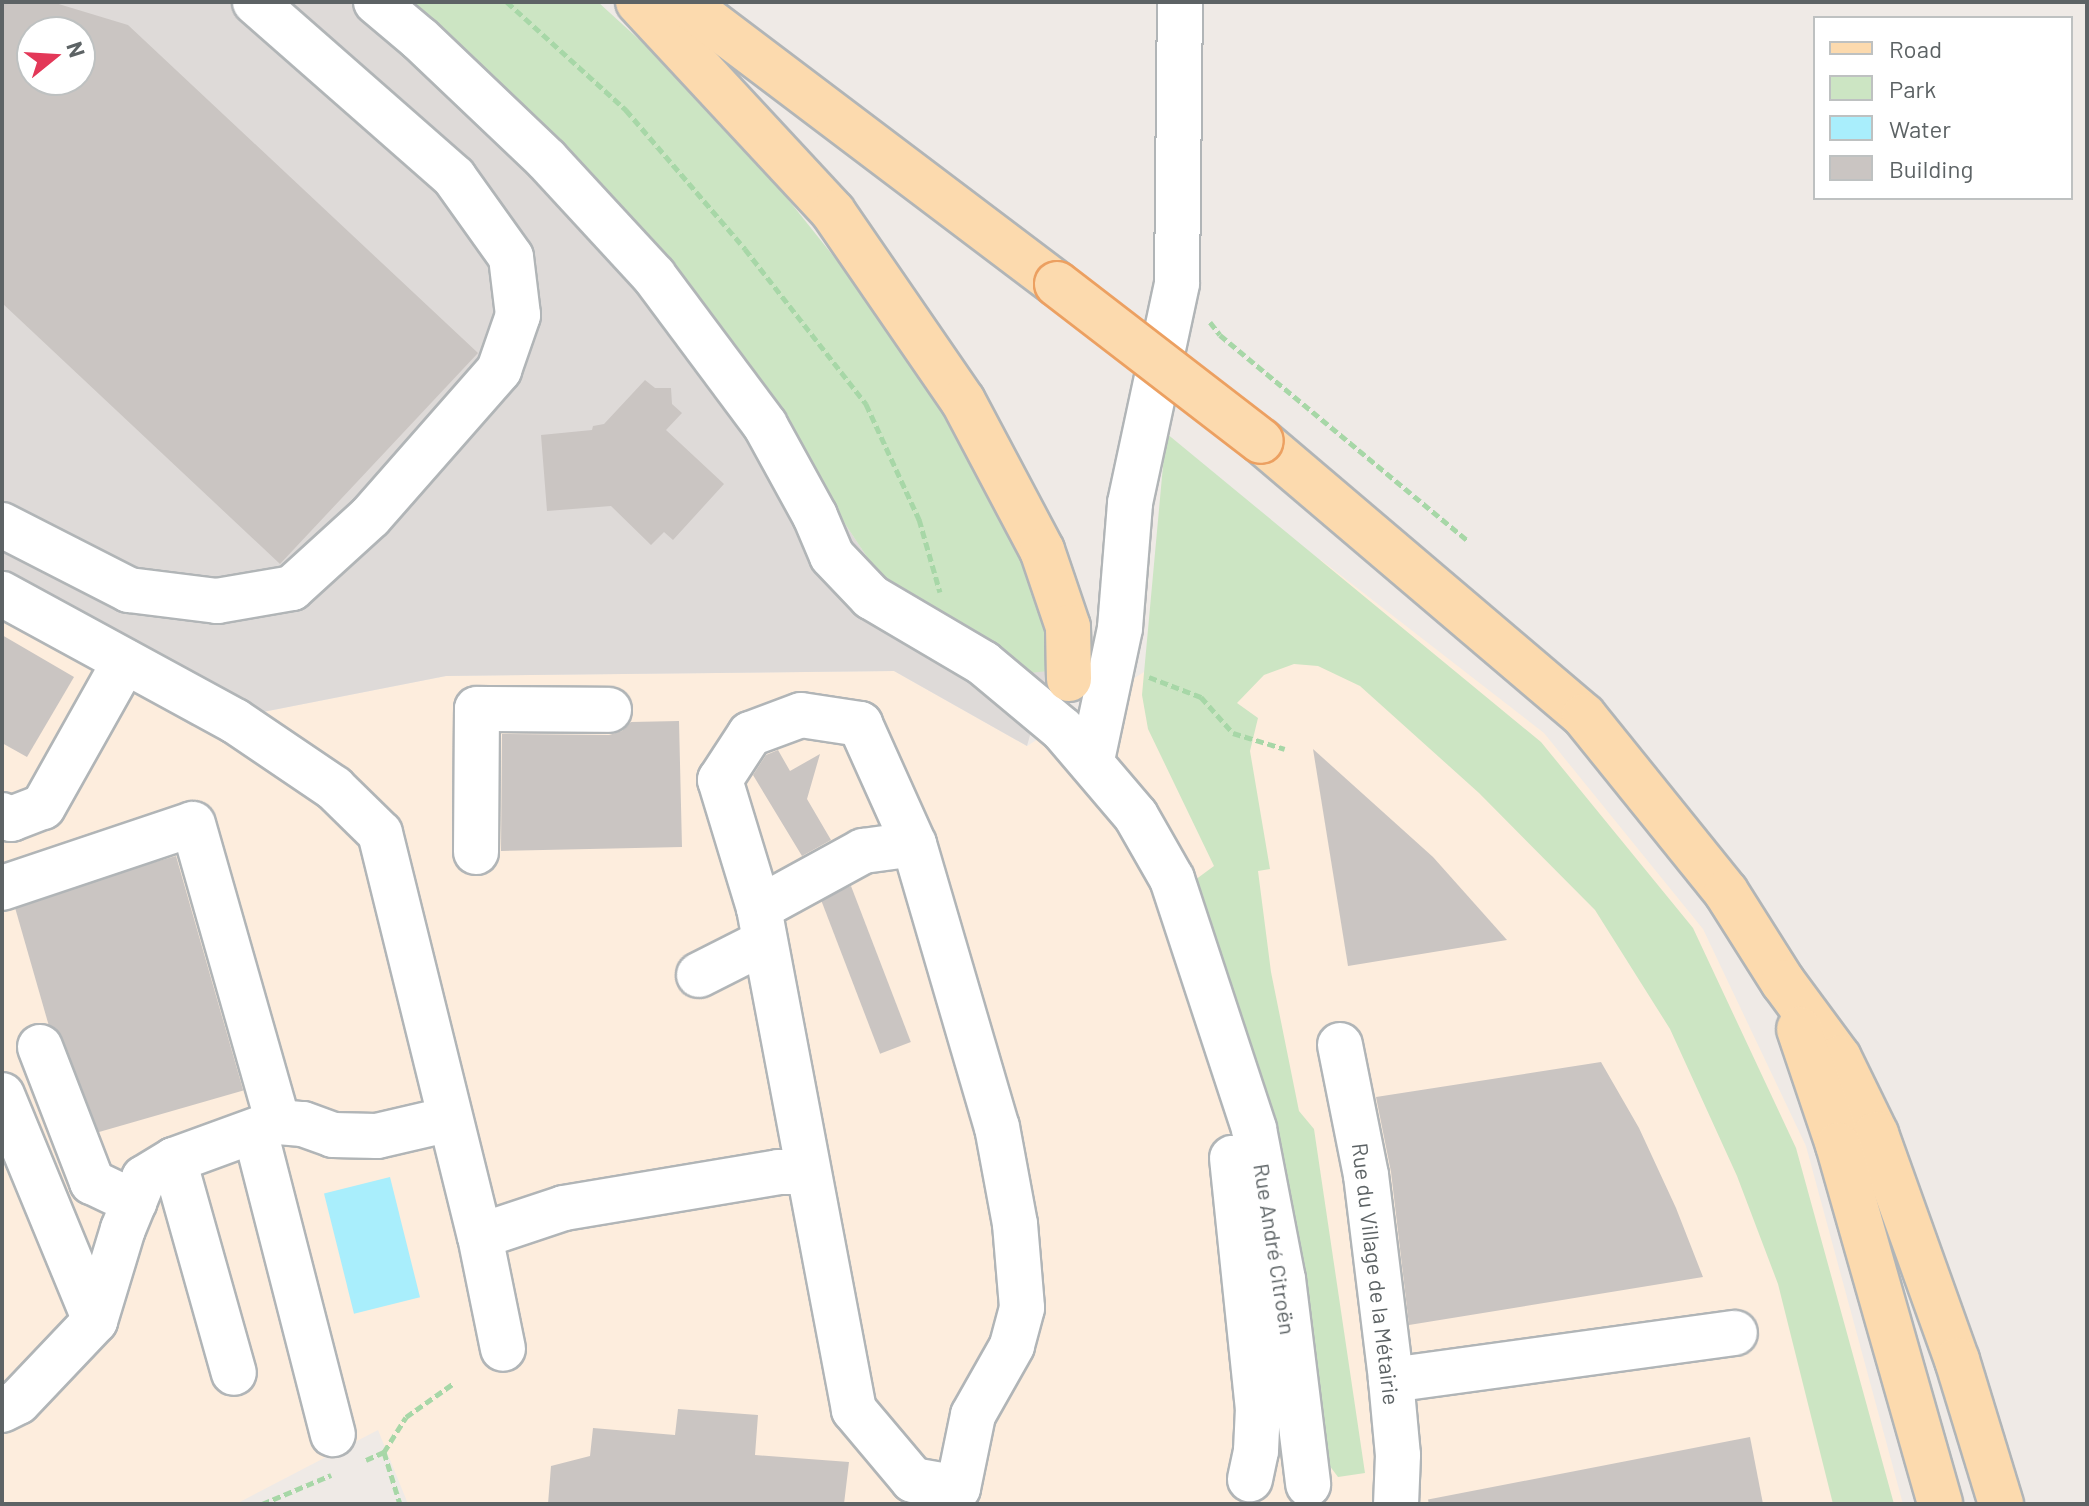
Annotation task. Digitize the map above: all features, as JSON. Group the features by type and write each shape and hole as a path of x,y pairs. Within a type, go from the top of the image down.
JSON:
{"main road":[{"path":"638,2 833,212 963,401 1042,550 1068,627 1069,679"},
{"path":"684,2 1261,441 1584,716 1726,892 1783,982 1839,1058 1876,1134 1957,1360 2001,1504"},
{"path":"1783,982 1838,1145 1940,1504"}],"street":[{"path":"2,525 129,590 217,601 292,588 370,517 499,370 518,315 511,257 454,177 255,2"},
{"name":"Rue André Citroën","path":"376,2 420,39 547,160 654,276 765,425 815,516 832,556 871,597 983,663 1062,729 1092,760 1136,816 1172,879 1254,1129 1283,1279 1315,1494"},
{"path":"1092,760 1120,628 1130,503 1177,283 1180,2"},
{"path":"2,594 235,721 334,788 380,833 480,1236 503,1349"},
{"path":"1062,729 1069,679 1084,672 1120,628"},
{"path":"2,815 11,819 43,807 125,661"},
{"path":"476,852 477,709 609,710"},
{"path":"801,715 860,724 914,844 997,1127 1015,1224 1022,1308 1012,1346 973,1415 972,1496 913,1480 854,1410 761,925 720,780 750,734 801,715"},
{"path":"2,888 193,824 345,1456"},
{"path":"699,975 761,925 863,851 914,844"},
{"name":"Rue André Citroën","path":"1216,1020 1248,1287 1258,1408 1256,1451 1238,1492"},
{"name":"Rue du Village de la Métairie","path":"1340,1045 1366,1175 1398,1455 1396,1504"},
{"path":"40,1047 92,1182 134,1202"},
{"path":"2,1095 95,1321"},
{"path":"2,1410 18,1402 95,1321 144,1178 174,1160 267,1127 303,1124 333,1135 377,1136 450,1119"},
{"path":"174,1160 234,1373"},
{"path":"480,1236 564,1208 778,1172 808,1172"},
{"path":"1391,1380 1735,1333"},
{"path":"1238,1492 1280,1473 1315,1494"}],"path":[{"path":"507,2 626,110 745,249 866,404 919,519 941,597"},
{"path":"1177,283 1220,335 1468,541"},
{"path":"1120,628 1148,676 1201,697 1233,733 1285,749"},
{"path":"400,1504 384,1452 406,1417 454,1383"},
{"path":"262,1504 345,1456 384,1452"}],"shaded area":[{"path":"2,2 401,2 710,321 887,587 1048,671 1027,746 894,671 446,676 192,726 2,614"},
{"path":"1321,560 1544,733 1703,929 1806,1146 1903,1504 408,1504 378,1430 236,1504 2,1504 2,614 192,726 446,676 894,671 1027,746"}],"green space":[{"path":"401,2 598,2 656,55 767,173 898,337 976,466 1029,573 1050,638 1048,671 1030,673 999,650 887,587 710,321"},
{"path":"1166,433 1541,742 1693,928 1796,1148 1894,1504 1833,1504 1778,1284 1737,1176 1670,1029 1595,910 1479,793 1360,686 1318,666 1294,664 1264,675 1237,703 1258,718 1250,751 1270,869 1258,871 1271,972 1299,1111 1314,1129 1365,1473 1338,1477 1317,1449 1195,880 1214,866 1148,729 1142,695"}],"water":[{"path":"390,1177 420,1297 354,1314 324,1193"}],"building":[{"path":"2,2 52,2 128,25 478,353 280,564 2,303"},
{"path":"645,380 655,388 671,388 672,404 682,413 666,430 724,484 673,540 664,532 651,545 611,506 547,511 541,435 592,430 593,426 604,424"},
{"path":"2,635 74,677 27,757 2,743"},
{"path":"679,721 682,847 501,851 502,734 609,735 622,731 631,722"},
{"path":"1313,749 1433,857 1507,940 1348,966"},
{"path":"778,750 790,771 820,754 807,799 831,840 802,856 753,775 766,755"},
{"path":"176,856 243,1091 81,1137 14,903"},
{"path":"851,886 911,1042 880,1054 820,898"},
{"path":"1601,1062 1639,1128 1676,1208 1703,1277 1409,1325 1391,1172 1376,1097"},
{"path":"678,1409 758,1415 755,1455 849,1462 844,1504 548,1504 551,1466 590,1456 593,1428 675,1435"},
{"path":"1750,1437 1763,1504 1429,1504 1428,1500"}]}
